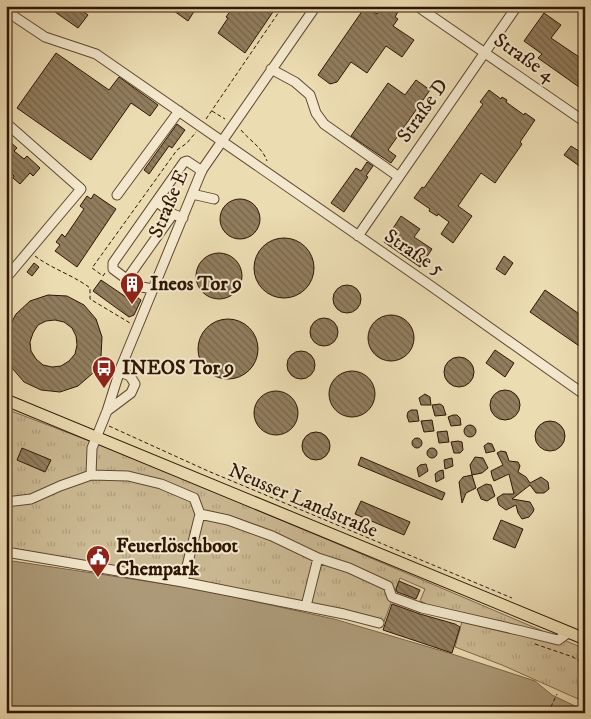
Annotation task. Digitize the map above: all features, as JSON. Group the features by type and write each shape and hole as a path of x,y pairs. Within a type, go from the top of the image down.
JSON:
{"main road":[{"name":"Neusser Landstraße","path":"6,400 585,639"}],"street":[{"name":"Straße E","path":"91,475 92,448 96,437 153,289 202,171 271,68 316,6"},
{"name":"Straße 4","path":"417,6 585,122"},
{"name":"Straße D","path":"358,236 517,6"},
{"name":"Straße 5","path":"6,11 44,37 96,54 585,395"},
{"path":"271,68 294,82 310,95 316,113 324,124 399,176"},
{"path":"117,195 179,111"},
{"path":"6,278 81,189 7,124"},
{"path":"153,289 136,286 113,268 113,266 184,162 187,161 202,171"},
{"path":"192,194 214,199"},
{"path":"157,202 182,218"},
{"path":"127,279 173,214"},
{"path":"107,411 131,393 135,384 130,376 120,372"},
{"path":"6,502 31,499 91,475 128,476 161,484 194,498 200,514 183,582"},
{"path":"200,514 246,526 318,558 349,568 388,586 392,597 422,608 558,640 569,632"},
{"path":"6,552 183,582 306,606 379,623"},
{"path":"306,606 318,558"}],"path":[{"path":"113,266 103,276 92,268 176,150 187,143 200,126 283,6"},
{"path":"211,110 233,124 263,150 270,167 270,176"},
{"path":"38,258 80,281 90,288 90,299 112,314 138,327"},
{"path":"102,423 208,471 514,598"},
{"path":"540,710 546,713 556,694"}],"green space":[{"path":"6,409 147,463 585,649 585,702 502,665 455,647 464,614 425,605 425,603 420,601 425,589 400,578 384,622 234,589 6,547"}],"shaded area":[{"path":"6,560 198,589 334,619 535,681 552,695 585,713 6,713"}],"building":[{"path":"59,6 75,6 88,15 78,28 55,12"},
{"path":"167,6 190,6 195,10 188,21"},
{"path":"234,6 277,6 245,53 218,33"},
{"path":"390,6 398,12 395,17 398,19 393,26 414,40 402,57 386,46 367,73 351,62 337,82 330,84 318,75 365,7 377,14 382,8 387,11"},
{"path":"544,13 561,25 551,38 585,61 585,79 579,87 538,58 542,54 524,41"},
{"path":"56,53 109,90 119,77 158,105 150,116 131,103 91,160 17,108"},
{"path":"416,80 430,90 388,150 396,156 391,163 351,136 388,83 405,95"},
{"path":"489,90 501,99 502,97 507,100 506,102 524,115 525,113 535,120 520,142 522,144 495,183 481,173 458,206 472,216 453,243 441,234 449,222 438,214 437,216 429,211 430,209 414,198 422,187 424,188 483,104 480,102"},
{"path":"177,124 185,130 172,148 169,146 149,174 144,170"},
{"path":"9,141 17,148 14,151 24,159 27,156 40,168 33,176 30,173 20,184 8,170 12,166 9,163 11,160 6,154 6,144"},
{"path":"571,146 585,155 585,170 564,155"},
{"path":"367,162 373,166 366,176 368,177 344,212 331,203 356,168 361,171"},
{"path":"94,194 116,209 77,267 55,251 60,245 56,242 62,234 65,237 84,209 80,206 87,196 91,199"},
{"path":"244,199 251,202 257,208 260,219 259,227 251,236 244,239 236,239 229,236 221,227 220,215 223,208 232,200"},
{"path":"401,216 420,229 414,237 432,249 420,267 384,242"},
{"path":"284,238 300,243 305,247 309,252 314,268 309,284 305,289 300,293 284,298 268,293 263,289 259,284 254,268 259,252 263,247 268,243"},
{"path":"219,253 232,257 238,263 242,276 238,289 232,295 219,299 206,295 200,289 196,276 200,263 206,257"},
{"path":"504,256 513,263 505,275 496,269"},
{"path":"34,263 39,267 32,276 27,272"},
{"path":"101,280 129,299 132,294 141,300 134,315 129,317 93,291"},
{"path":"347,285 357,289 361,299 357,309 347,313 337,309 333,299 337,289"},
{"path":"545,290 585,318 585,350 530,312"},
{"path":"48,295 67,296 84,305 96,319 102,337 101,356 93,373 78,386 60,392 41,390 24,382 12,368 6,351 7,331 16,314 30,301","holes":["46,321 64,322 72,328 76,336 75,354 61,366 43,365 31,351 30,342 33,333 38,325"]},
{"path":"386,315 396,315 410,325 414,338 410,351 404,357 396,361 386,361 372,351 368,343 368,333 378,319"},
{"path":"324,318 334,322 338,332 334,342 324,346 314,342 310,332 314,322"},
{"path":"228,319 244,324 249,328 253,333 258,349 253,365 249,370 244,374 228,379 212,374 207,370 203,365 198,349 203,333 207,328 212,324"},
{"path":"495,350 514,363 505,377 486,363"},
{"path":"301,351 311,355 315,365 311,375 301,379 291,375 287,365 291,355"},
{"path":"459,357 470,361 474,372 470,383 459,387 448,383 444,372 448,361"},
{"path":"357,371 361,372 371,381 374,385 374,403 365,413 357,417 347,417 339,413 330,403 329,389 333,381 343,372"},
{"path":"505,390 516,394 520,405 516,416 505,420 494,416 490,405 494,394"},
{"path":"280,391 292,397 297,404 297,422 292,429 285,434 272,435 264,432 257,425 254,409 257,401 264,394"},
{"path":"425,394 430,397 431,405 421,405 419,398"},
{"path":"440,404 443,406 446,415 435,416 432,405"},
{"path":"411,410 417,410 419,421 409,422 407,416"},
{"path":"457,415 460,418 461,425 451,426 448,417"},
{"path":"432,420 434,431 424,432 421,421"},
{"path":"550,421 561,425 565,436 561,447 550,451 539,447 535,436 539,425"},
{"path":"468,425 472,425 476,431 472,437 468,437 464,433 464,429"},
{"path":"447,431 449,442 439,443 437,432"},
{"path":"316,432 326,436 330,446 326,456 316,460 306,456 302,446 306,436"},
{"path":"415,438 419,438 422,443 421,447 415,448 412,445 412,441"},
{"path":"451,442 462,442 463,450 460,453 454,453"},
{"path":"488,443 492,444 495,451 486,453 484,446"},
{"path":"22,448 51,460 45,472 17,460"},
{"path":"430,448 434,448 437,453 436,457 430,458 427,455 427,451"},
{"path":"501,451 506,452 509,461 518,462 520,466 518,472 526,477 530,483 541,477 548,482 549,489 544,493 536,493 530,485 512,499 530,502 534,509 529,517 522,519 516,505 506,510 499,505 497,498 503,494 514,494 509,474 494,481 492,476 491,471 503,465 497,453"},
{"path":"361,457 445,493 442,500 358,465"},
{"path":"475,457 483,458 488,468 482,473 472,475 470,465"},
{"path":"452,458 453,466 445,469 444,460"},
{"path":"426,464 428,471 419,477 417,468 420,465"},
{"path":"443,470 444,478 436,482 435,474"},
{"path":"472,475 476,488 466,493 462,503 459,482 463,477"},
{"path":"486,484 491,485 495,496 487,501 481,499 477,489"},
{"path":"361,501 410,522 404,535 355,514"},
{"path":"501,520 523,529 515,548 493,539"},
{"path":"399,581 420,590 416,599 397,592 396,589"},
{"path":"392,604 460,627 452,653 383,630"}],"place":[{"name":"Ineos Tor 9","path":"132,305"},
{"name":"INEOS Tor 9","path":"104,389"},
{"name":"Feuerlöschboot Chempark","path":"98,578"}]}
